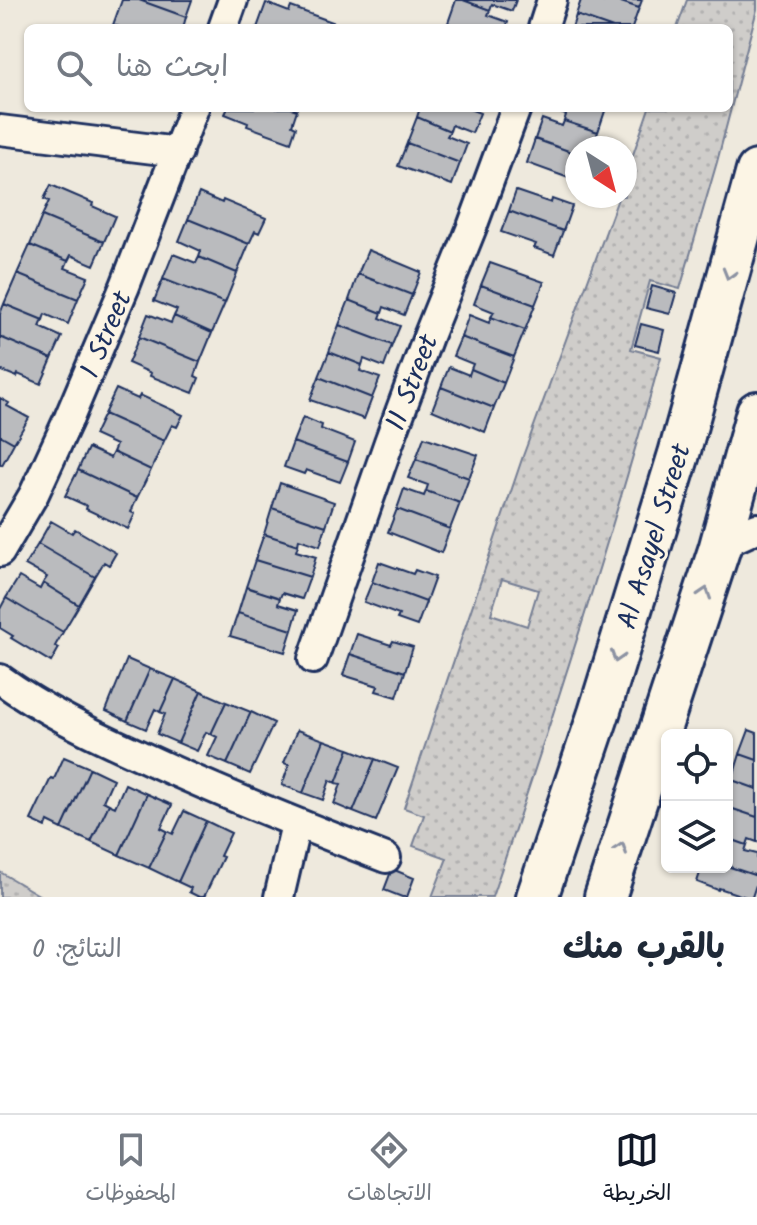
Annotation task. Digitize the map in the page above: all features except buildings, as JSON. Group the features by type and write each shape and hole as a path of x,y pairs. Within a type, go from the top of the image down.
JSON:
{"main road":[{"name":"Al Asayel Street","path":"537,897 599,713 679,454 757,171"},
{"path":"605,897 719,550 755,426"}],"street":[{"path":"224,24 233,0"},
{"path":"544,24 552,0"},
{"name":"1 Street","path":"0,552 34,494 69,418 125,286 193,112"},
{"name":"11 Street","path":"313,659 389,442 514,112"},
{"path":"0,130 178,152"},
{"path":"719,550 757,528"},
{"path":"0,679 70,723 181,775 386,858"},
{"path":"279,897 296,824"}],"shaded area":[{"path":"687,0 757,0 733,101 733,24 678,24"},
{"path":"648,112 730,112 680,289 650,281 631,349 661,357 581,628 492,897 432,897 447,858 413,846 424,815 404,808 523,456 615,208 637,208 637,143","holes":["502,579 538,590 527,626 491,614"]},
{"path":"0,872 42,897 0,897"}]}
